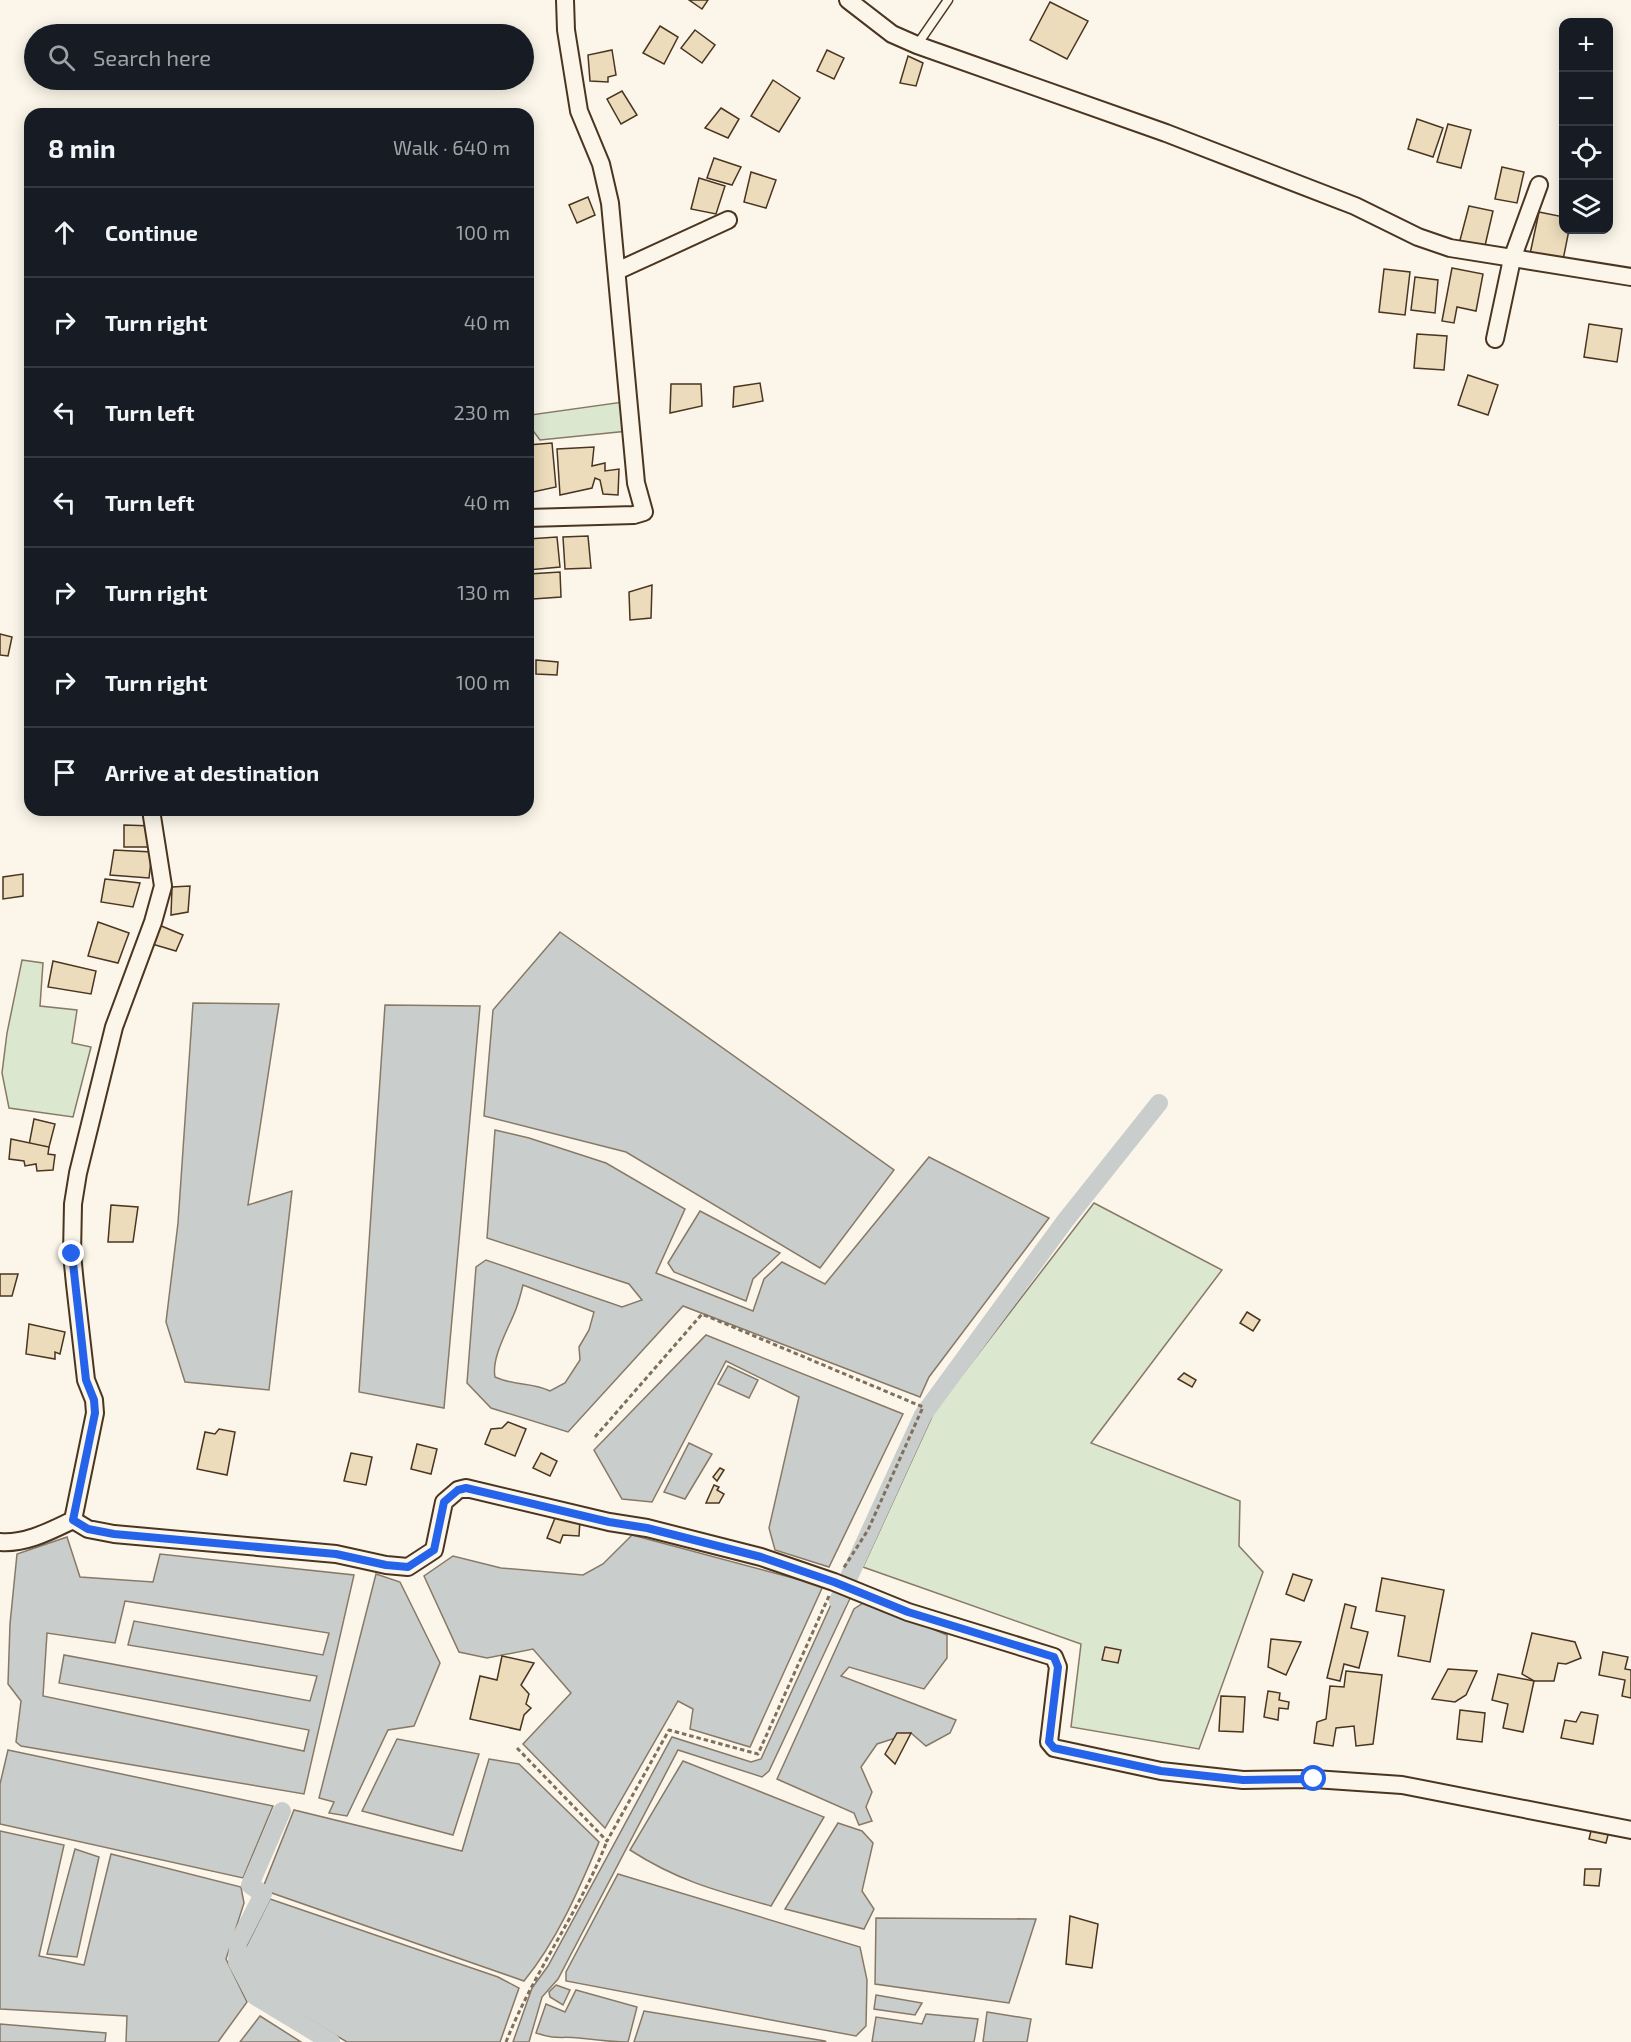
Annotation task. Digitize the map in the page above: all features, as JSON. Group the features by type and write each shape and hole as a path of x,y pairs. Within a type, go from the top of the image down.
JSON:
{"street":[{"path":"534,518 634,515 644,512 636,483 610,203 601,164 579,111 566,30 565,0"},
{"path":"848,0 892,34 917,45 1176,137 1355,207 1418,237 1450,248 1631,277"},
{"path":"1495,339 1512,259 1539,185"},
{"path":"617,271 728,220"},
{"path":"73,1520 95,1413 94,1400 86,1380 75,1284 72,1254 73,1204 78,1173 114,1027 153,922 163,886 152,816"},
{"path":"73,1520 88,1529 114,1534 336,1554 386,1565 408,1567 434,1550 444,1502 458,1490 466,1488 761,1557 908,1612 1054,1657 1058,1667 1049,1742 1054,1748 1161,1771 1243,1780 1314,1779 1402,1785 1631,1830"},
{"path":"0,1542 12,1543 43,1534 73,1520"}],"lane":[{"path":"917,45 948,0"}],"path":[{"path":"506,2042 530,1985 595,1873 607,1842"}],"green space":[{"path":"623,402 628,431 540,440 534,432 534,415"},
{"path":"22,960 43,963 40,1006 77,1010 72,1043 91,1047 73,1117 9,1108 2,1073 7,1033"},
{"path":"1094,1203 1222,1270 1091,1443 1240,1501 1239,1546 1263,1572 1199,1749 1071,1727 1081,1644 863,1567 935,1410"}],"shaded area":[{"path":"560,932 894,1170 820,1268 626,1152 484,1116 493,1010"},
{"path":"193,1003 279,1004 248,1205 292,1191 269,1390 185,1382 166,1322 178,1223"},
{"path":"385,1005 480,1006 444,1408 359,1392"},
{"path":"495,1130 529,1138 606,1163 685,1209 656,1273 753,1311 764,1279 782,1262 825,1284 929,1157 1049,1218 929,1377 920,1397 683,1306 568,1432 491,1408 467,1383 476,1267 486,1260 622,1307 642,1300 629,1284 487,1238","holes":["523,1285 594,1312 589,1330 579,1347 580,1360 565,1383 550,1391 495,1377 494,1369 498,1352 516,1309"]},
{"path":"700,1211 780,1253 753,1279 746,1301 674,1272 668,1263"},
{"path":"706,1335 903,1414 829,1567 775,1550 769,1528 799,1397 726,1361 652,1502 622,1499 594,1450"},
{"path":"728,1366 758,1380 749,1398 718,1384"},
{"path":"689,1443 712,1454 685,1499 664,1492"},
{"path":"632,1535 823,1586 750,1747 690,1729 693,1709 678,1701 605,1828 523,1744 571,1693 533,1649 487,1658 459,1652 424,1576 453,1556 501,1568 583,1575 603,1564"},
{"path":"67,1537 80,1577 153,1582 160,1554 354,1575 304,1794 21,1746 16,1742 21,1701 8,1684 10,1624 17,1554","holes":["125,1601 329,1633 323,1655 134,1621 128,1645 317,1676 310,1701 64,1655 59,1683 309,1730 304,1751 43,1696 47,1633 115,1643"]},
{"path":"376,1574 400,1582 440,1663 414,1726 388,1730 347,1816 329,1813 334,1802 319,1798"},
{"path":"839,1587 853,1592 769,1771 762,1777 678,1750 558,1979 542,1997 529,2042 513,2042 532,1988 548,1966 672,1737 751,1762 761,1759"},
{"path":"866,1601 947,1635 947,1658 924,1689 849,1667 841,1676 956,1720 950,1733 926,1746 911,1733 877,1744 861,1767 872,1792 866,1807 872,1821 859,1825 854,1813 777,1779 854,1609"},
{"path":"397,1739 479,1754 453,1835 362,1811"},
{"path":"8,1750 273,1806 243,1878 0,1824 0,1784"},
{"path":"489,1759 519,1764 599,1842 557,1932 524,1981 269,1892 264,1885 294,1810 462,1851"},
{"path":"683,1761 824,1817 771,1906 715,1890 681,1877 630,1850"},
{"path":"838,1823 862,1831 873,1843 862,1891 874,1909 864,1929 785,1909"},
{"path":"0,1831 64,1845 39,1956 84,1965 111,1854 241,1887 244,1903 226,1959 247,2002 218,2042 126,2042 127,2016 0,2009"},
{"path":"75,1849 99,1857 77,1957 47,1954"},
{"path":"618,1874 860,1947 867,1980 866,2026 856,2036 566,1981 566,1972"},
{"path":"270,1899 498,1977 519,1988 500,2042 347,2042 261,1991 242,1955"},
{"path":"876,1918 1036,1919 1009,2003 875,1984"},
{"path":"556,1985 570,1990 563,2005 550,1997 549,1992"},
{"path":"576,1990 637,2007 628,2042 554,2037 536,2033 546,2004 565,2012"},
{"path":"876,1995 922,2003 915,2015 874,2009"},
{"path":"644,2011 825,2041 826,2042 634,2042"},
{"path":"987,2012 1031,2019 1027,2042 983,2042"},
{"path":"926,2014 978,2019 974,2042 872,2042 876,2017 922,2024"},
{"path":"260,2016 301,2042 240,2042"},
{"path":"0,2024 106,2033 105,2042 0,2042"}],"building":[{"path":"689,0 708,0 702,9"},
{"path":"1050,2 1088,21 1067,59 1030,40"},
{"path":"660,26 678,37 664,64 643,53"},
{"path":"695,30 715,45 702,63 681,48"},
{"path":"612,50 616,75 608,77 608,82 590,81 588,55"},
{"path":"827,50 844,58 834,79 817,71"},
{"path":"908,56 923,63 916,86 900,83"},
{"path":"773,80 800,98 779,132 751,116"},
{"path":"622,91 637,115 621,124 607,99"},
{"path":"721,108 739,119 728,138 705,128"},
{"path":"1417,119 1443,128 1433,157 1408,149"},
{"path":"1448,124 1471,130 1461,168 1437,162"},
{"path":"714,158 741,167 732,185 707,178"},
{"path":"1502,167 1524,172 1517,203 1495,199"},
{"path":"751,172 776,180 766,208 744,202"},
{"path":"699,178 725,186 716,214 691,209"},
{"path":"588,197 595,215 577,223 569,205"},
{"path":"1469,206 1493,211 1484,250 1459,244"},
{"path":"1539,212 1559,216 1559,234 1568,234 1563,260 1530,254"},
{"path":"1452,268 1483,274 1476,311 1457,307 1454,323 1442,321"},
{"path":"1384,269 1410,272 1405,315 1379,312"},
{"path":"1415,277 1438,280 1435,313 1411,310"},
{"path":"1589,324 1622,329 1617,362 1584,357"},
{"path":"1417,334 1447,336 1444,370 1414,368"},
{"path":"1468,375 1498,385 1488,415 1458,405"},
{"path":"760,383 763,401 733,407 734,387"},
{"path":"671,384 701,384 702,406 670,413"},
{"path":"552,443 556,487 534,492 534,444"},
{"path":"594,447 592,466 605,463 605,471 619,469 618,495 603,494 600,480 595,478 592,488 560,495 557,449"},
{"path":"588,536 591,568 565,569 563,537"},
{"path":"557,537 560,567 534,569 534,539"},
{"path":"560,572 561,597 534,599 534,574"},
{"path":"652,585 651,618 630,620 629,592"},
{"path":"0,634 12,637 8,656 0,655"},
{"path":"536,660 558,662 557,675 536,674"},
{"path":"124,825 153,826 151,847 124,847"},
{"path":"114,850 152,852 149,878 110,875"},
{"path":"23,874 23,896 3,899 3,877"},
{"path":"105,879 140,883 133,907 101,902"},
{"path":"190,886 188,912 171,915 172,887"},
{"path":"98,922 129,933 118,963 88,956"},
{"path":"159,925 183,935 176,951 152,944"},
{"path":"53,961 96,971 91,994 48,987"},
{"path":"34,1119 55,1124 49,1147 29,1145"},
{"path":"11,1139 49,1147 48,1154 55,1155 53,1170 37,1171 36,1164 25,1166 24,1161 9,1159"},
{"path":"111,1205 138,1207 133,1242 108,1242"},
{"path":"0,1274 18,1274 12,1296 0,1296"},
{"path":"1247,1312 1260,1320 1253,1331 1240,1323"},
{"path":"29,1324 65,1332 60,1354 55,1352 55,1359 26,1354"},
{"path":"1184,1373 1196,1380 1192,1387 1178,1379"},
{"path":"508,1422 526,1429 515,1456 485,1444 491,1429 502,1428"},
{"path":"219,1429 235,1432 227,1475 197,1469 205,1432 215,1434"},
{"path":"417,1444 437,1449 431,1474 411,1469"},
{"path":"351,1453 372,1457 366,1485 344,1481"},
{"path":"541,1453 557,1461 550,1476 533,1468"},
{"path":"720,1468 724,1470 717,1481 713,1477"},
{"path":"714,1485 719,1487 717,1490 724,1494 719,1503 706,1503"},
{"path":"555,1518 580,1520 579,1536 563,1535 560,1543 547,1538"},
{"path":"1293,1574 1312,1580 1304,1601 1286,1594"},
{"path":"1382,1578 1444,1590 1430,1662 1398,1656 1405,1616 1376,1611"},
{"path":"1345,1604 1356,1607 1351,1628 1368,1632 1359,1668 1344,1664 1340,1681 1327,1678"},
{"path":"1532,1633 1575,1642 1581,1658 1566,1664 1558,1663 1554,1681 1534,1681 1522,1674"},
{"path":"1271,1639 1301,1642 1286,1675 1268,1667"},
{"path":"1105,1647 1121,1650 1118,1663 1102,1660"},
{"path":"1603,1652 1628,1657 1625,1669 1631,1670 1631,1698 1622,1696 1625,1680 1599,1675"},
{"path":"502,1656 534,1663 521,1685 529,1694 526,1704 531,1708 524,1715 520,1730 470,1719 480,1676 497,1680"},
{"path":"1448,1669 1477,1671 1466,1695 1455,1702 1432,1699"},
{"path":"1346,1671 1382,1675 1373,1744 1356,1746 1354,1726 1336,1728 1333,1746 1314,1743 1317,1722 1326,1719 1330,1686 1344,1687"},
{"path":"1498,1674 1534,1681 1523,1732 1503,1728 1508,1704 1492,1700"},
{"path":"1268,1691 1280,1693 1279,1700 1289,1702 1288,1709 1279,1708 1278,1720 1264,1717"},
{"path":"1221,1696 1245,1697 1243,1732 1219,1731"},
{"path":"1460,1710 1485,1713 1482,1742 1457,1739"},
{"path":"1581,1712 1598,1715 1593,1744 1561,1738 1565,1720 1576,1722"},
{"path":"897,1733 911,1733 895,1764 885,1754"},
{"path":"1593,1823 1610,1827 1606,1843 1589,1839"},
{"path":"1585,1869 1601,1869 1599,1886 1584,1885"},
{"path":"1070,1916 1098,1924 1092,1968 1066,1964"}],"waterway":[{"path":"838,1601 923,1415 1065,1221 1159,1103"},
{"path":"282,1811 250,1885 263,1894 238,1943 237,1962 255,1996 331,2042"}],"route":[{"path":"72,1254 86,1380 94,1400 95,1413 73,1520 88,1529 167,1540 336,1554 386,1565 408,1567 434,1550 444,1502 458,1490 466,1488 609,1522 647,1528 761,1557 834,1582 908,1612 1054,1657 1058,1667 1049,1742 1054,1748 1161,1771 1243,1780 1314,1779"}]}
